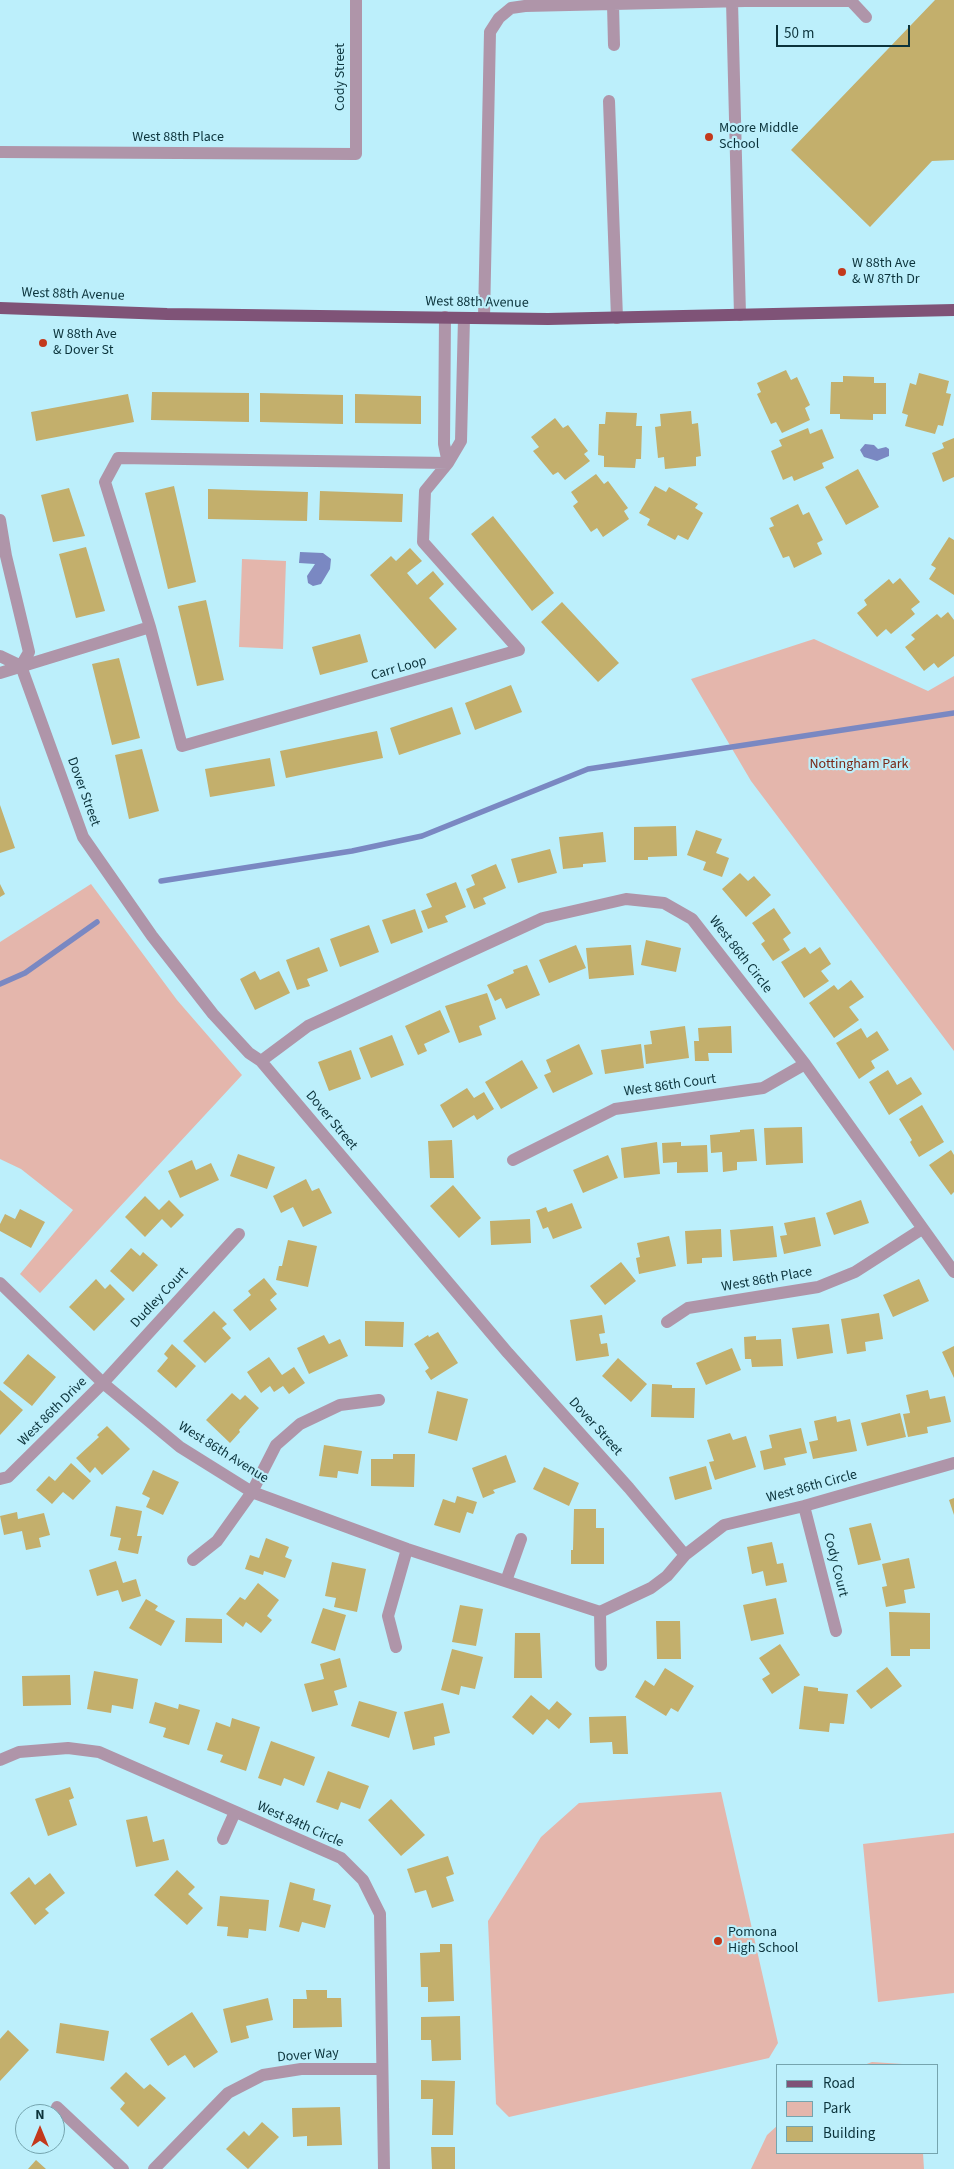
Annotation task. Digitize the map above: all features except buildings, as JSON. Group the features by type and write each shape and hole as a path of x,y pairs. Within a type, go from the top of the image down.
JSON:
{"main road":[{"name":"West 88th Avenue","path":"0,308 167,314 464,318 618,318 954,310"}],"street":[{"name":"Cody Street","path":"356,0 356,154"},
{"path":"732,1 740,315"},
{"path":"484,318 490,32 499,18 511,8 524,6 732,1 852,1 866,16"},
{"path":"613,4 614,45"},
{"path":"609,102 618,318"},
{"name":"West 88th Place","path":"0,152 356,154"},
{"path":"445,317 444,444 448,463"},
{"name":"Carr Loop","path":"448,463 118,458 105,482 150,627 182,746 519,650 423,542 425,491 448,463 461,441 464,318"},
{"path":"0,520 6,556 29,652 17,668"},
{"path":"0,673 150,627"},
{"path":"0,656 17,668"},
{"name":"Dover Street","path":"17,668 83,837 152,936 213,1014 249,1052 261,1061 508,1353 629,1488 685,1555"},
{"name":"West 86th Circle","path":"261,1061 308,1026 543,918 626,899 664,902 692,919 806,1064 954,1272"},
{"name":"West 86th Court","path":"513,1160 615,1109 763,1088 806,1064"},
{"name":"West 86th Place","path":"667,1322 688,1308 818,1287 855,1272 922,1229"},
{"name":"Dudley Court","path":"103,1382 239,1234"},
{"name":"West 86th Avenue","path":"0,1283 103,1382 180,1447 252,1492 407,1549 600,1612"},
{"name":"West 86th Drive","path":"0,1479 8,1477 103,1382"},
{"path":"193,1560 217,1541 252,1492 276,1445 300,1424 340,1405 379,1400"},
{"name":"West 86th Circle","path":"685,1555 724,1525 804,1506 954,1463"},
{"name":"Cody Court","path":"804,1506 836,1631"},
{"path":"506,1581 521,1539"},
{"path":"396,1647 388,1616 407,1549"},
{"path":"600,1665 600,1612 651,1588 667,1576 685,1555"},
{"name":"West 84th Circle","path":"0,1760 19,1752 68,1748 99,1752 341,1858 363,1880 380,1914 384,2169"},
{"path":"223,1839 235,1812"},
{"name":"Dover Way","path":"154,2169 228,2093 263,2075 301,2069 381,2069"},
{"path":"65,2115 123,2169"}],"green space":[{"path":"242,559 286,561 283,649 239,647"},
{"name":"Nottingham Park","path":"814,639 928,691 954,676 954,1051 751,781 691,679"},
{"path":"91,884 177,1000 242,1075 40,1293 20,1274 73,1210 21,1169 0,1159 0,942"},
{"path":"721,1792 778,2043 769,2058 509,2117 496,2104 488,1921 541,1837 579,1803"},
{"path":"954,1833 954,1993 878,2002 863,1844"},
{"path":"872,2062 903,2064 867,2064"},
{"path":"776,2127 776,2154 923,2154 924,2169 751,2169 767,2135"}],"water":[{"path":"865,444 874,445 878,449 886,447 889,449 889,456 877,461 864,457 860,450"},
{"path":"300,552 323,553 331,559 330,569 321,584 313,586 308,583 307,576 315,564 299,563"}],"waterway":[{"path":"161,881 352,851 422,836 588,769 954,713"},
{"path":"0,984 25,973 97,922"}],"place":[{"name":"Moore Middle School","path":"709,137"},
{"name":"W 88th Ave & W 87th Dr","path":"842,272"},
{"name":"W 88th Ave & Dover St","path":"43,343"},
{"name":"Pomona High School","path":"718,1941"}]}
